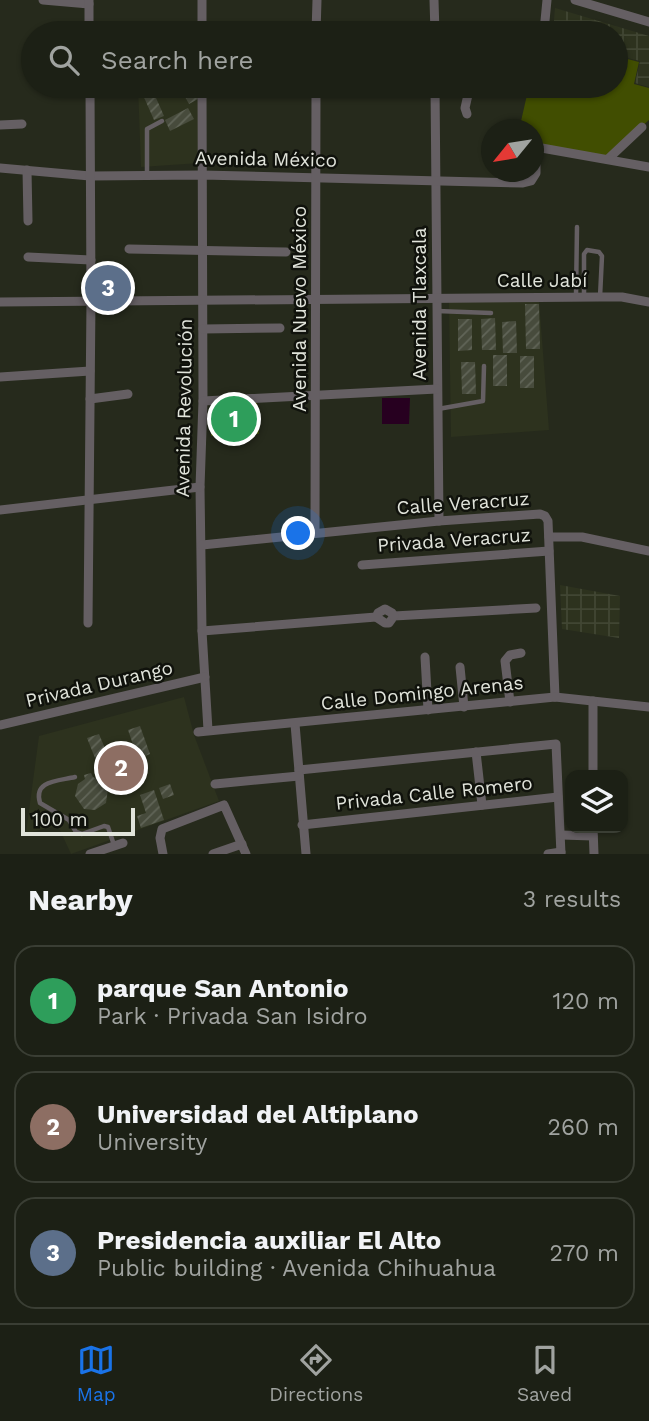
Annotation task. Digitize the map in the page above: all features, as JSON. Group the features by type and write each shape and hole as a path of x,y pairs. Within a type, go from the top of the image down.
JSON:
{"street":[{"path":"43,0 89,2 89,21"},
{"path":"202,0 202,21"},
{"path":"316,21 317,0"},
{"path":"434,0 434,21"},
{"path":"545,21 547,0"},
{"path":"575,0 649,22"},
{"path":"88,623 90,98"},
{"name":"Avenida Revolución","path":"202,98 203,731"},
{"name":"Avenida Nuevo México","path":"315,533 316,98"},
{"name":"Avenida Tlaxcala","path":"435,98 439,521"},
{"path":"467,98 465,108 467,114"},
{"path":"0,125 22,124"},
{"path":"608,159 642,127"},
{"name":"Avenida México","path":"0,168 90,176 202,175 523,183 531,181 536,173 536,147 608,159"},
{"path":"608,159 649,167"},
{"path":"27,170 28,221"},
{"path":"129,250 286,252"},
{"path":"27,257 91,260"},
{"name":"Calle Jabí","path":"0,302 580,297 622,297 649,302"},
{"path":"203,329 280,328"},
{"path":"0,377 90,370"},
{"path":"203,401 437,389"},
{"path":"90,399 128,394"},
{"path":"0,510 201,487"},
{"name":"Calle Veracruz","path":"202,545 439,521 540,514 548,521 549,537"},
{"path":"555,697 549,537 582,537 649,551"},
{"name":"Privada Veracruz","path":"362,565 549,551"},
{"path":"202,631 376,617 385,623 394,616 536,608"},
{"path":"510,702 507,657 521,653"},
{"path":"425,657 428,710"},
{"path":"460,667 464,707"},
{"name":"Privada Durango","path":"0,725 205,677"},
{"name":"Calle Domingo Arenas","path":"203,731 555,697 649,707"},
{"path":"593,701 593,770"},
{"path":"295,724 306,854"},
{"name":"Privada Calle Romero","path":"302,825 558,797 556,744 476,752"},
{"path":"215,784 476,752 482,805"},
{"path":"548,854 561,853 558,797"},
{"path":"163,854 160,838 162,829 224,805 246,854"},
{"path":"561,835 582,833"},
{"path":"593,833 594,854"},
{"path":"213,854 242,844"},
{"path":"90,854 119,845"}],"lane":[{"path":"147,175 147,129 162,121"},
{"path":"577,228 580,297"},
{"path":"580,297 584,254 587,250 599,252 602,256 600,297"},
{"path":"436,312 491,313"},
{"path":"438,409 483,401 484,366"},
{"path":"75,777 46,783 37,795 40,803 69,820 76,832 82,834 108,827 119,845"}],"shaded area":[{"path":"555,8 599,21 554,21"},
{"path":"628,30 649,36 649,87 635,83 640,61 628,58"},
{"path":"138,98 198,98 200,163 141,167"},
{"path":"539,301 549,430 451,437 449,302"},
{"path":"382,398 410,398 409,424 382,424"},
{"path":"560,585 620,596 619,638 562,629"},
{"path":"184,697 194,735 219,801 71,854 58,826 26,833 39,736"}],"green space":[{"path":"628,59 639,62 634,84 649,88 649,120 607,158 544,147 544,119 522,119 526,98 628,98"},
{"path":"257,402 259,434 211,436 211,403"}],"building":[{"path":"144,98 156,98 164,116 154,120"},
{"path":"186,98 200,98 189,104"},
{"path":"188,108 194,119 170,131 165,120"},
{"path":"119,280 119,296 98,297 98,281"},
{"path":"525,304 539,304 540,349 526,349"},
{"path":"495,318 496,350 482,350 481,319"},
{"path":"458,319 472,319 472,350 458,351"},
{"path":"516,321 517,353 503,353 502,322"},
{"path":"493,355 507,355 507,386 493,386"},
{"path":"520,356 534,356 534,388 520,388"},
{"path":"461,362 475,362 476,394 462,394"},
{"path":"140,726 150,754 138,759 128,730"},
{"path":"99,734 111,763 99,768 87,738"},
{"path":"91,773 105,783 108,789 106,803 95,810 84,809 75,796 78,784 85,779 84,775"},
{"path":"170,784 174,795 163,799 159,788"},
{"path":"154,790 164,820 141,828 137,816 146,813 140,795"}],"place":[{"name":"Presidencia auxiliar El Alto","path":"108,288"},
{"name":"parque San Antonio","path":"234,419"},
{"name":"Universidad del Altiplano","path":"121,768"}]}
